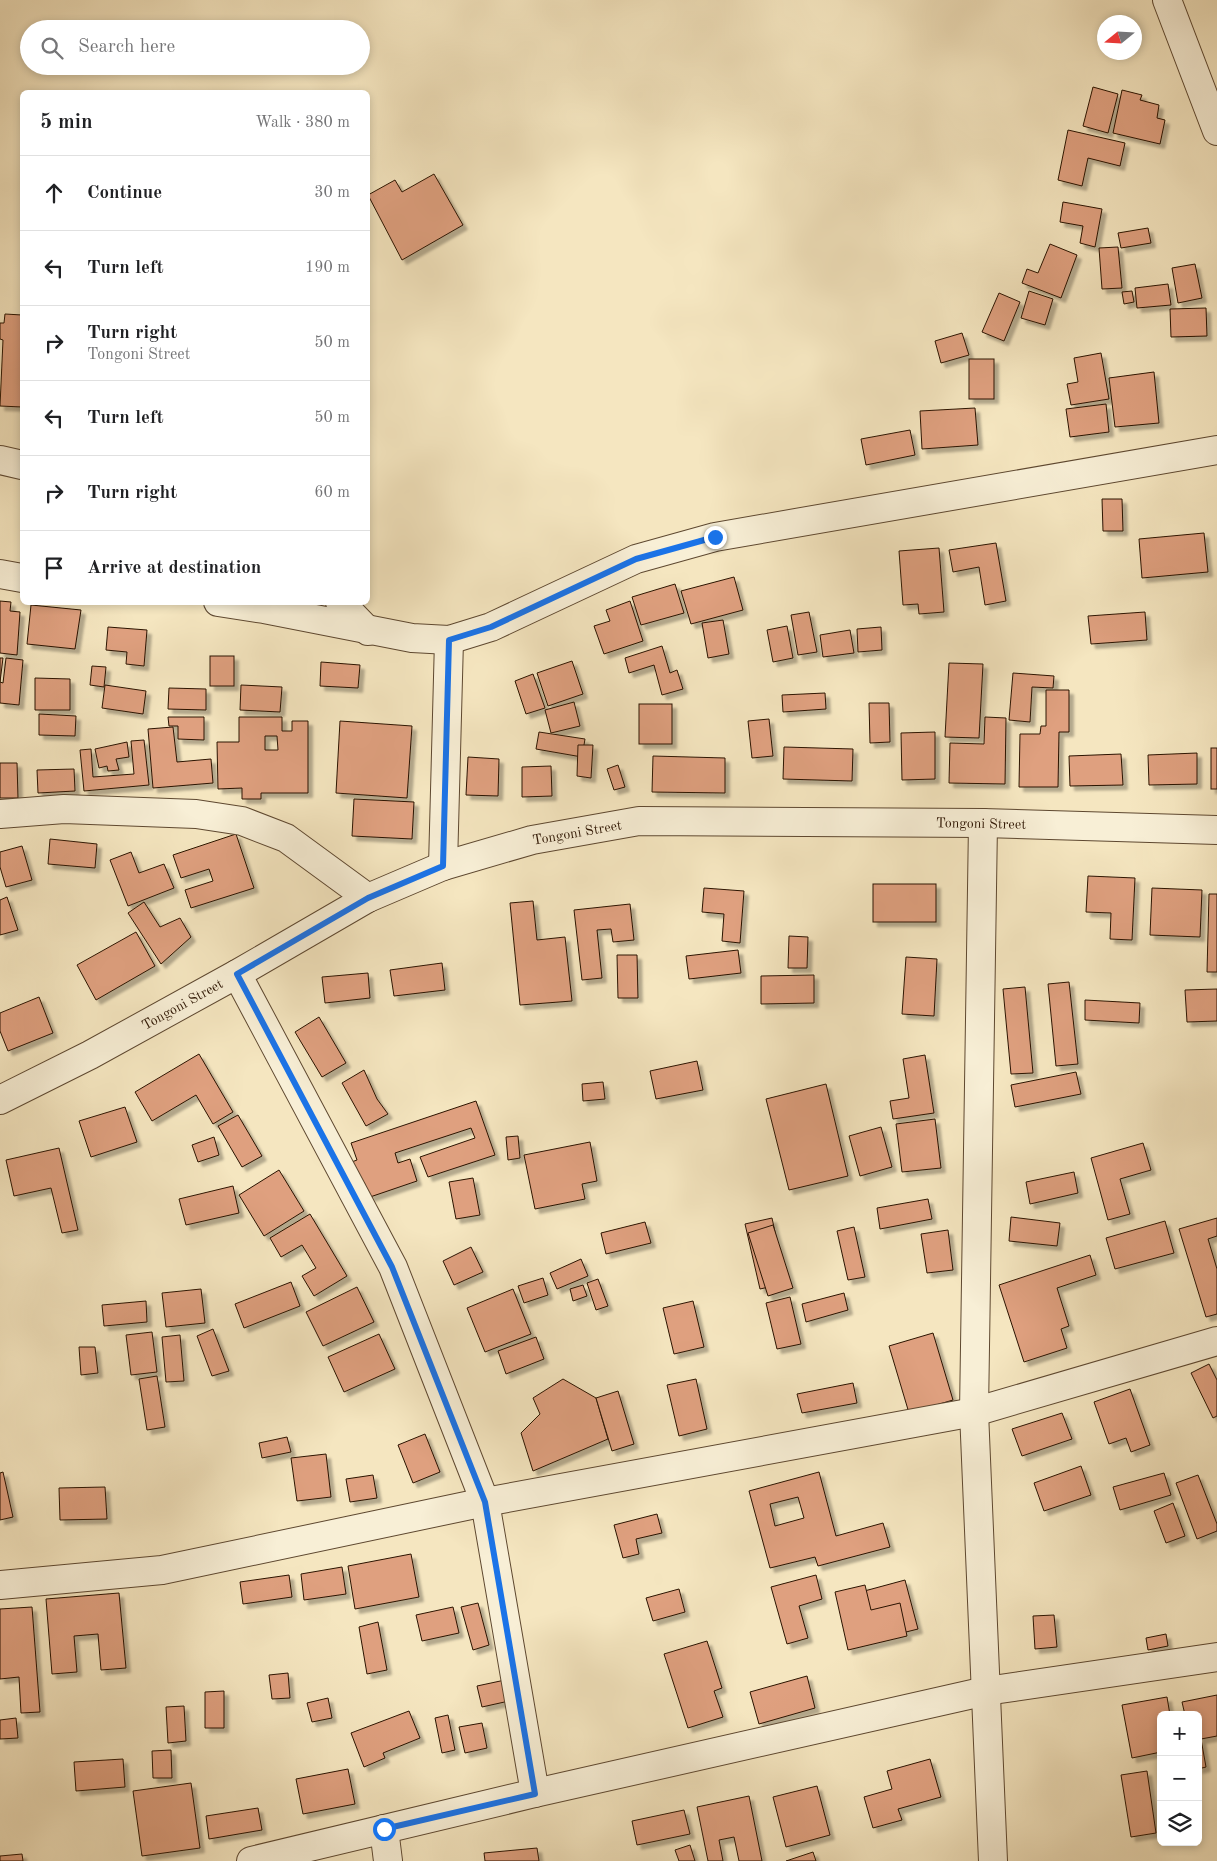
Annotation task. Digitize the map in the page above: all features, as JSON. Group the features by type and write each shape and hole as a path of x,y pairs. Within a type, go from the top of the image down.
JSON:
{"street":[{"path":"1167,0 1217,131"},
{"path":"238,605 368,631 412,638 449,640 491,627 636,559 715,537 1217,450"},
{"path":"0,460 20,465"},
{"path":"0,574 20,578"},
{"path":"343,605 368,631"},
{"path":"443,866 449,640"},
{"path":"0,814 73,810 196,814 242,821 286,838 368,898"},
{"name":"Tongoni Street","path":"0,1100 90,1055 237,974 368,898 443,866 532,840 639,821 983,823 1217,830"},
{"path":"983,823 974,1412 993,1861"},
{"path":"237,974 392,1267 485,1502 535,1794"},
{"path":"0,1585 162,1570 485,1502 974,1412 1217,1340"},
{"path":"250,1861 986,1691 1217,1658"},
{"path":"384,1829 388,1861"}],"building":[{"path":"1093,87 1118,94 1108,133 1083,126"},
{"path":"1122,90 1142,95 1140,100 1159,105 1157,118 1165,120 1160,144 1113,133"},
{"path":"1068,130 1125,143 1120,166 1088,158 1082,186 1058,180"},
{"path":"434,174 463,225 402,260 370,199 370,194 395,180 402,192"},
{"path":"1063,202 1102,209 1095,247 1080,243 1083,226 1060,222"},
{"path":"1148,228 1151,243 1121,248 1118,233"},
{"path":"1050,244 1077,255 1061,298 1022,283 1027,269 1038,273"},
{"path":"1118,247 1122,288 1102,289 1099,248"},
{"path":"1195,264 1202,298 1178,303 1172,268"},
{"path":"1168,284 1171,305 1137,308 1135,288"},
{"path":"1029,291 1053,299 1045,325 1021,318"},
{"path":"1132,291 1134,302 1124,304 1122,292"},
{"path":"999,293 1020,302 1004,341 982,332"},
{"path":"1206,308 1207,336 1171,337 1170,309"},
{"path":"5,314 20,315 20,407 0,406 3,340 0,339 0,323 4,323"},
{"path":"962,333 969,355 941,363 935,341"},
{"path":"1101,353 1109,399 1071,405 1067,384 1078,382 1074,358"},
{"path":"969,359 994,359 994,399 969,399"},
{"path":"1154,372 1159,423 1115,427 1109,378"},
{"path":"1106,404 1109,432 1070,437 1066,409"},
{"path":"975,408 978,445 922,449 920,411"},
{"path":"910,430 915,455 866,465 861,439"},
{"path":"1102,499 1122,499 1123,531 1103,531"},
{"path":"1204,533 1208,572 1142,578 1139,539"},
{"path":"996,543 1006,601 985,605 979,567 953,572 949,550"},
{"path":"939,548 944,612 919,614 918,604 903,605 899,551"},
{"path":"734,577 743,610 691,624 681,591"},
{"path":"675,584 684,613 641,625 632,597"},
{"path":"0,601 11,602 10,611 20,612 17,655 0,653"},
{"path":"630,601 643,641 604,654 594,626 610,621 606,610"},
{"path":"31,605 81,610 75,649 27,644"},
{"path":"809,612 817,652 798,655 791,615"},
{"path":"1145,612 1147,640 1091,644 1088,616"},
{"path":"723,620 729,654 708,658 702,623"},
{"path":"787,626 793,658 773,662 767,630"},
{"path":"108,627 147,630 144,666 126,664 127,652 106,650"},
{"path":"881,627 882,650 858,652 857,629"},
{"path":"850,630 854,653 823,657 820,635"},
{"path":"662,646 670,673 677,670 683,689 662,695 654,665 629,673 625,658"},
{"path":"210,656 234,656 234,686 210,686"},
{"path":"0,658 3,658 0,682"},
{"path":"6,658 23,660 19,705 0,703 0,682 3,683"},
{"path":"572,661 583,694 548,706 537,673"},
{"path":"321,662 360,665 358,688 320,686"},
{"path":"949,663 983,664 979,738 945,737"},
{"path":"92,666 106,667 104,687 90,685"},
{"path":"1013,673 1054,676 1053,688 1032,687 1030,722 1009,720"},
{"path":"533,674 545,708 526,714 515,681"},
{"path":"35,678 70,679 70,710 35,710"},
{"path":"105,685 146,691 143,714 102,708"},
{"path":"241,685 282,687 280,712 240,710"},
{"path":"169,688 206,689 206,710 168,709"},
{"path":"1046,690 1069,690 1069,732 1059,732 1058,787 1019,787 1020,734 1040,734 1041,726 1046,726"},
{"path":"825,693 826,709 783,712 782,695"},
{"path":"574,702 580,726 551,733 545,710"},
{"path":"869,703 889,703 890,742 870,743"},
{"path":"639,704 672,704 672,744 639,744"},
{"path":"39,714 76,716 75,736 39,735"},
{"path":"168,717 204,717 204,740 178,739 178,726 169,726"},
{"path":"239,717 282,717 282,731 292,731 292,721 308,721 308,793 261,793 261,799 242,799 242,788 218,789 217,742 239,742","holes":["265,736 277,736 278,750 265,750"]},
{"path":"985,717 1006,718 1005,784 949,783 950,743 984,744"},
{"path":"769,719 773,756 752,758 748,721"},
{"path":"340,721 412,726 407,798 336,793"},
{"path":"173,727 177,762 211,759 213,783 153,788 148,729"},
{"path":"539,732 585,739 582,757 536,749"},
{"path":"935,732 935,779 902,780 901,733"},
{"path":"144,740 149,785 84,791 80,750 91,749 93,777 134,774 131,741"},
{"path":"127,742 129,757 116,759 119,770 108,771 107,766 99,768 95,749"},
{"path":"578,745 593,745 591,778 577,776"},
{"path":"784,747 853,749 852,781 783,779"},
{"path":"1211,748 1217,748 1217,789 1211,789"},
{"path":"1197,753 1197,784 1149,785 1148,755"},
{"path":"1121,754 1123,785 1070,786 1069,756"},
{"path":"653,756 725,758 725,793 652,792"},
{"path":"468,757 499,759 498,796 466,795"},
{"path":"0,763 17,763 18,798 0,798"},
{"path":"618,765 625,787 614,790 607,769"},
{"path":"551,766 552,796 522,797 522,767"},
{"path":"74,769 75,791 38,793 37,770"},
{"path":"354,799 414,802 412,839 352,836"},
{"path":"236,834 254,888 191,908 185,890 213,881 209,869 181,878 173,855"},
{"path":"50,839 97,844 95,868 48,864"},
{"path":"22,846 32,880 6,887 0,867 0,852"},
{"path":"131,852 139,873 164,864 174,888 128,906 110,860"},
{"path":"1088,876 1135,878 1132,940 1110,939 1111,913 1086,912"},
{"path":"873,884 936,884 936,922 873,922"},
{"path":"704,888 744,891 740,943 722,941 724,914 702,912"},
{"path":"1152,888 1202,890 1200,937 1150,935"},
{"path":"1209,894 1217,894 1217,972 1207,972"},
{"path":"7,897 18,930 0,935 0,900"},
{"path":"533,901 537,940 565,937 572,1001 520,1005 510,903"},
{"path":"144,902 160,927 180,918 191,937 161,964 128,913"},
{"path":"630,904 634,940 613,942 611,929 597,930 602,978 582,980 574,910"},
{"path":"136,932 155,966 96,1000 77,965"},
{"path":"789,936 808,937 807,968 788,968"},
{"path":"738,950 741,973 689,979 686,956"},
{"path":"617,955 637,955 638,998 618,998"},
{"path":"906,957 937,959 934,1016 902,1014"},
{"path":"442,963 445,990 394,996 390,970"},
{"path":"368,973 370,998 325,1003 322,977"},
{"path":"814,975 814,1003 761,1004 761,976"},
{"path":"1069,982 1078,1064 1056,1066 1048,984"},
{"path":"1025,987 1033,1073 1011,1074 1003,989"},
{"path":"1217,989 1217,1021 1187,1022 1185,990"},
{"path":"39,997 53,1033 8,1051 0,1031 0,1013"},
{"path":"1085,1000 1140,1003 1139,1023 1085,1020"},
{"path":"319,1017 346,1063 322,1077 295,1032"},
{"path":"199,1054 233,1112 213,1124 196,1095 152,1121 135,1092"},
{"path":"925,1055 934,1113 893,1119 890,1101 909,1098 903,1059"},
{"path":"697,1061 703,1090 656,1099 650,1071"},
{"path":"364,1070 377,1099 388,1114 366,1126 342,1083"},
{"path":"1076,1072 1081,1094 1015,1107 1011,1085"},
{"path":"603,1082 605,1099 583,1101 582,1084"},
{"path":"826,1084 848,1176 789,1190 766,1099"},
{"path":"476,1101 495,1155 428,1177 420,1157 475,1138 471,1128 395,1153 398,1163 410,1159 417,1181 370,1197 364,1182 357,1184 349,1163 357,1160 351,1143"},
{"path":"125,1107 137,1142 91,1157 79,1121"},
{"path":"238,1115 262,1156 242,1167 218,1126"},
{"path":"935,1119 941,1168 902,1172 896,1124"},
{"path":"881,1127 892,1167 860,1176 849,1136"},
{"path":"518,1136 520,1158 508,1160 506,1137"},
{"path":"214,1137 219,1155 198,1162 192,1145"},
{"path":"590,1142 597,1181 582,1184 585,1199 535,1209 524,1155"},
{"path":"1143,1143 1151,1170 1120,1179 1130,1214 1108,1220 1091,1158"},
{"path":"59,1148 78,1230 62,1233 51,1188 14,1196 6,1160"},
{"path":"279,1170 304,1211 264,1236 239,1195"},
{"path":"1074,1172 1078,1193 1030,1204 1026,1182"},
{"path":"473,1178 480,1215 456,1219 449,1182"},
{"path":"233,1186 239,1213 186,1225 179,1199"},
{"path":"928,1199 932,1219 880,1229 877,1208"},
{"path":"310,1214 347,1276 314,1296 302,1276 316,1268 302,1245 281,1257 270,1238"},
{"path":"1011,1217 1060,1223 1057,1246 1009,1241"},
{"path":"772,1218 786,1283 760,1289 745,1224"},
{"path":"1217,1218 1217,1236 1208,1239 1217,1269 1217,1314 1206,1317 1179,1229"},
{"path":"1165,1221 1174,1253 1115,1269 1106,1238"},
{"path":"645,1222 651,1243 606,1254 601,1233"},
{"path":"773,1225 793,1288 768,1296 748,1233"},
{"path":"854,1227 865,1277 848,1280 837,1231"},
{"path":"948,1230 953,1270 927,1273 921,1234"},
{"path":"471,1247 483,1272 454,1285 443,1261"},
{"path":"1090,1255 1096,1275 1057,1288 1069,1326 1061,1329 1067,1348 1024,1362 999,1285"},
{"path":"581,1259 588,1276 557,1289 550,1273"},
{"path":"543,1278 548,1295 524,1303 518,1286"},
{"path":"598,1279 608,1306 596,1310 587,1283"},
{"path":"291,1282 300,1306 244,1328 235,1304"},
{"path":"583,1285 587,1296 573,1301 570,1289"},
{"path":"357,1287 374,1322 323,1346 306,1312"},
{"path":"201,1289 205,1323 166,1327 162,1293"},
{"path":"513,1289 531,1334 485,1352 467,1308"},
{"path":"844,1293 848,1310 806,1322 802,1304"},
{"path":"790,1297 801,1344 777,1349 766,1303"},
{"path":"146,1301 147,1322 104,1326 102,1305"},
{"path":"693,1301 704,1347 674,1354 663,1308"},
{"path":"213,1329 229,1371 212,1376 197,1336"},
{"path":"152,1332 157,1372 131,1375 126,1335"},
{"path":"933,1333 953,1400 909,1413 889,1346"},
{"path":"379,1334 395,1369 344,1392 328,1357"},
{"path":"180,1335 184,1381 166,1382 162,1337"},
{"path":"536,1337 544,1359 506,1374 498,1351"},
{"path":"79,1347 95,1347 98,1373 81,1375"},
{"path":"1209,1364 1217,1380 1217,1416 1213,1418 1191,1373"},
{"path":"157,1376 165,1427 147,1430 139,1379"},
{"path":"563,1379 596,1398 608,1439 533,1471 521,1433 540,1414 533,1398"},
{"path":"696,1379 707,1429 679,1436 667,1385"},
{"path":"853,1383 857,1403 802,1413 797,1394"},
{"path":"1130,1389 1150,1445 1131,1452 1126,1438 1109,1444 1094,1402"},
{"path":"618,1391 634,1444 612,1451 596,1398"},
{"path":"1062,1413 1072,1439 1022,1456 1012,1429"},
{"path":"425,1434 440,1472 413,1483 398,1445"},
{"path":"287,1437 291,1452 262,1458 259,1443"},
{"path":"326,1454 331,1497 297,1501 291,1458"},
{"path":"1081,1466 1091,1495 1044,1511 1034,1483"},
{"path":"3,1472 13,1517 0,1520 0,1473"},
{"path":"819,1472 836,1536 883,1523 890,1547 818,1566 815,1557 770,1568 749,1491","holes":["798,1497 804,1518 775,1526 770,1504"]},
{"path":"1164,1473 1171,1495 1120,1510 1113,1487"},
{"path":"373,1475 377,1498 350,1502 346,1479"},
{"path":"1198,1475 1217,1524 1217,1531 1197,1539 1176,1483"},
{"path":"105,1487 107,1519 60,1520 59,1488"},
{"path":"1173,1503 1185,1536 1166,1543 1154,1511"},
{"path":"657,1514 662,1533 636,1539 639,1554 623,1558 614,1525"},
{"path":"411,1554 419,1597 355,1609 348,1566"},
{"path":"342,1567 346,1594 304,1600 301,1574"},
{"path":"289,1575 292,1597 243,1604 240,1582"},
{"path":"816,1575 822,1599 799,1606 808,1638 787,1644 771,1587"},
{"path":"905,1580 918,1629 858,1644 846,1596"},
{"path":"865,1585 871,1610 900,1603 907,1636 848,1650 835,1592"},
{"path":"679,1589 685,1612 653,1621 646,1598"},
{"path":"119,1593 126,1668 101,1670 98,1634 74,1636 77,1672 52,1674 46,1599"},
{"path":"478,1603 489,1645 473,1650 461,1607"},
{"path":"32,1607 40,1712 21,1713 19,1677 0,1679 0,1609"},
{"path":"453,1607 459,1633 422,1641 416,1615"},
{"path":"1054,1615 1057,1647 1035,1649 1033,1616"},
{"path":"378,1622 387,1670 367,1674 359,1627"},
{"path":"1166,1634 1168,1646 1148,1650 1146,1638"},
{"path":"707,1641 722,1688 714,1691 723,1717 688,1728 664,1654"},
{"path":"288,1673 290,1698 272,1699 269,1675"},
{"path":"807,1676 815,1708 759,1724 750,1692"},
{"path":"505,1680 509,1701 482,1707 477,1686"},
{"path":"224,1691 224,1728 205,1728 205,1692"},
{"path":"1217,1695 1217,1736 1202,1739 1202,1711 1184,1711 1182,1702"},
{"path":"1167,1697 1169,1711 1157,1711 1157,1753 1132,1758 1122,1705"},
{"path":"328,1698 332,1718 312,1722 307,1703"},
{"path":"184,1706 186,1741 168,1743 166,1707"},
{"path":"409,1711 420,1738 383,1753 385,1758 364,1767 351,1733"},
{"path":"448,1715 455,1750 442,1753 435,1718"},
{"path":"16,1718 18,1738 0,1739 0,1720"},
{"path":"482,1723 487,1748 465,1753 459,1727"},
{"path":"1202,1745 1206,1767 1202,1768"},
{"path":"171,1750 172,1778 153,1778 152,1751"},
{"path":"123,1759 125,1787 76,1791 74,1762"},
{"path":"930,1759 941,1797 898,1809 902,1820 873,1828 864,1797 892,1789 887,1771"},
{"path":"348,1769 355,1804 303,1814 296,1779"},
{"path":"1147,1771 1156,1833 1131,1837 1121,1775"},
{"path":"191,1783 200,1848 142,1856 133,1791"},
{"path":"817,1786 830,1835 786,1847 773,1797"},
{"path":"749,1796 762,1861 739,1861 734,1837 719,1840 723,1861 708,1861 697,1807"},
{"path":"258,1808 262,1830 209,1839 206,1816"},
{"path":"684,1810 690,1834 637,1845 632,1821"},
{"path":"690,1845 695,1861 679,1861 675,1850"},
{"path":"537,1848 539,1861 485,1861 484,1853"},
{"path":"813,1852 816,1861 786,1861"},
{"path":"22,1854 23,1861 0,1861 0,1856"}],"route":[{"path":"384,1829 535,1794 485,1502 446,1399 392,1267 237,974 368,898 443,866 449,640 491,627 636,559 715,537"}]}
